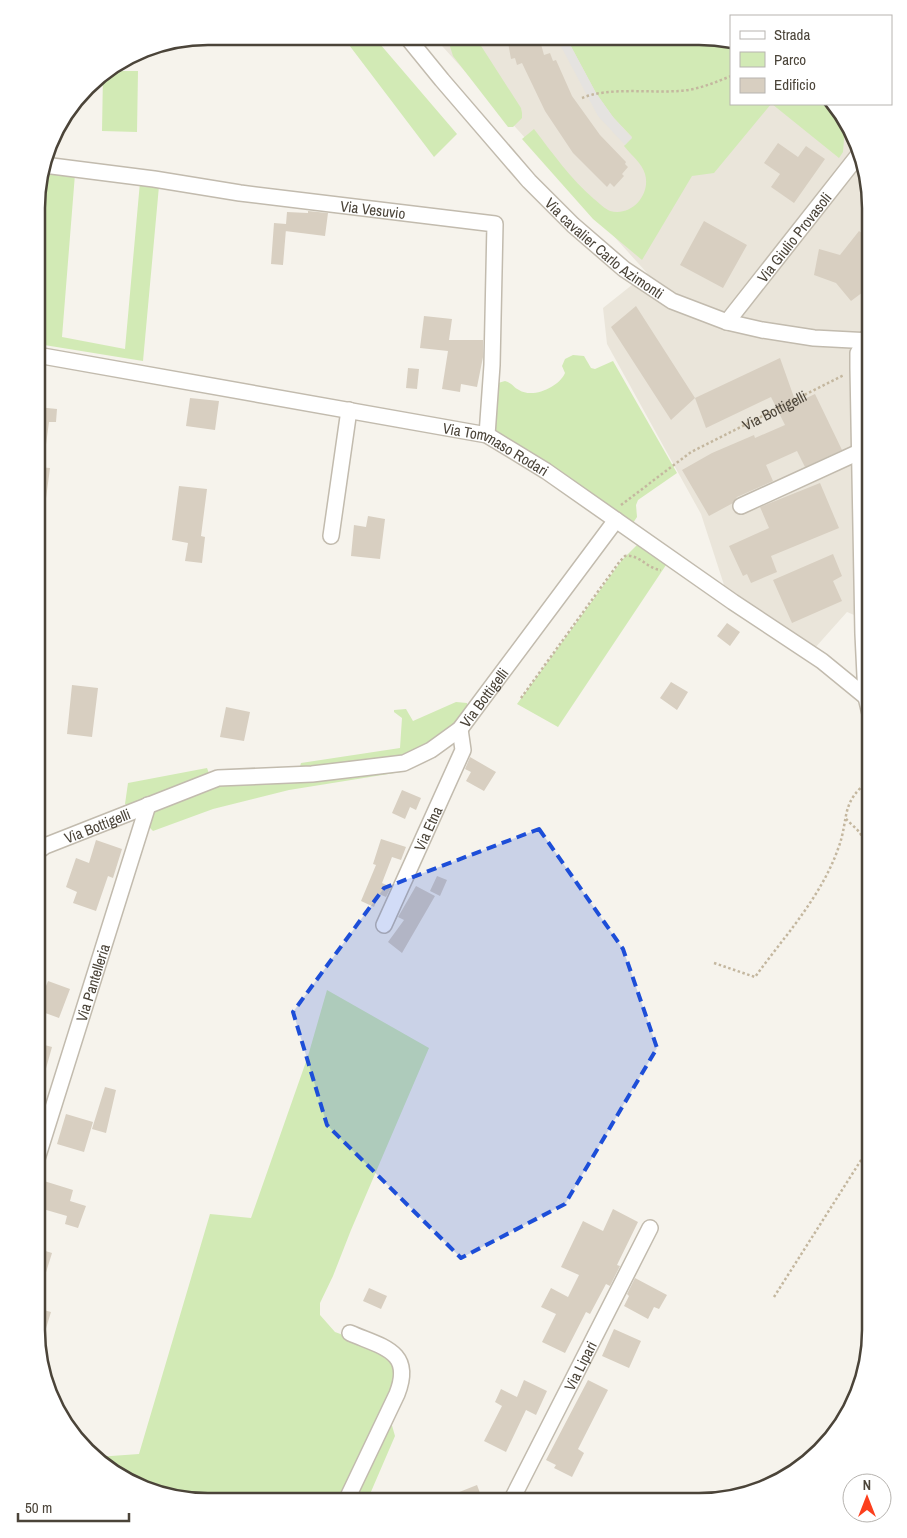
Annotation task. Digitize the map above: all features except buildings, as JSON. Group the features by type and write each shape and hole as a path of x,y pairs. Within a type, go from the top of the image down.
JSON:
{"street":[{"name":"Via cavalier Carlo Azimonti","path":"414,45 529,181 573,225 624,269 672,301 727,322 762,330 814,338 862,338"},
{"name":"Via Giulio Provasoli","path":"727,322 854,160"},
{"name":"Via Vesuvio","path":"51,166 154,179 240,193 495,224 492,365 487,435"},
{"path":"862,347 858,353 862,534"},
{"name":"Via Tommaso Rodari","path":"45,356 487,435 546,471 674,561 822,661 862,694"},
{"path":"331,536 349,410"},
{"path":"740,506 860,452"},
{"name":"Via Bottigelli","path":"45,846 218,778 312,774 404,763 431,750 460,729 616,520"},
{"name":"Via Etna","path":"384,925 463,750 460,729"},
{"name":"Via Pantelleria","path":"45,1133 148,805"},
{"name":"Via Lipari","path":"515,1493 650,1228"},
{"path":"350,1333 391,1352 400,1361 403,1371 397,1394 350,1493"}],"path":[{"path":"582,98 603,92 680,91 708,85 730,76"},
{"name":"Via Bottigelli","path":"616,520 617,508 691,452 834,380"},
{"path":"521,698 625,556 637,557 655,569 660,570 666,569 674,561"},
{"path":"714,963 755,977 821,885 838,850 846,819 846,811 851,799 862,787"},
{"path":"846,819 859,832 862,838"},
{"path":"774,1297 862,1159"}],"highlighted area":[{"path":"539,829 623,949 657,1048 565,1204 461,1258 327,1125 293,1012 384,888"}],"shaded area":[{"path":"441,45 720,46 730,48 730,105 824,105 840,127 850,146 859,177 862,198 862,618 847,612 814,649 725,588 701,514 607,344 603,308 647,273"},
{"path":"560,45 570,45 596,93 613,117 632,138 625,145 598,116"}],"green space":[{"path":"349,45 381,45 457,134 434,157"},
{"path":"450,45 480,45 521,108 522,118 513,127 508,127 453,56"},
{"path":"570,45 720,46 730,48 730,105 770,105 714,173 692,176 642,260 593,219 522,139 534,129 562,166 594,199 610,211 626,211 638,202 642,196 646,182 644,170 624,146 632,137 613,117 596,93"},
{"path":"121,71 138,71 137,132 102,131 103,84"},
{"path":"773,105 824,105 844,135 843,152 839,158"},
{"path":"49,172 75,174 62,337 125,349 140,182 159,186 143,361 45,345 45,208 46,187"},
{"path":"573,355 584,356 591,368 595,369 613,361 677,473 638,500 636,505 637,517 633,523 494,429 498,383 505,381 517,389 531,393 545,390 552,387 562,378 565,373 562,366 565,359"},
{"path":"640,542 668,562 558,727 517,704 622,560"},
{"path":"456,702 467,703 467,711 463,721 428,747 402,759 299,770 301,763 400,748 402,718 394,710 406,709 413,721"},
{"path":"404,763 401,772 289,790 213,809 153,831 145,823 150,806 219,780"},
{"path":"207,768 211,779 132,810 125,804 128,783"},
{"path":"327,990 429,1048 320,1303 320,1315 335,1332 378,1348 393,1358 400,1374 387,1408 395,1436 370,1493 187,1492 146,1481 106,1456 139,1454 210,1214 251,1218 308,1056"}]}
